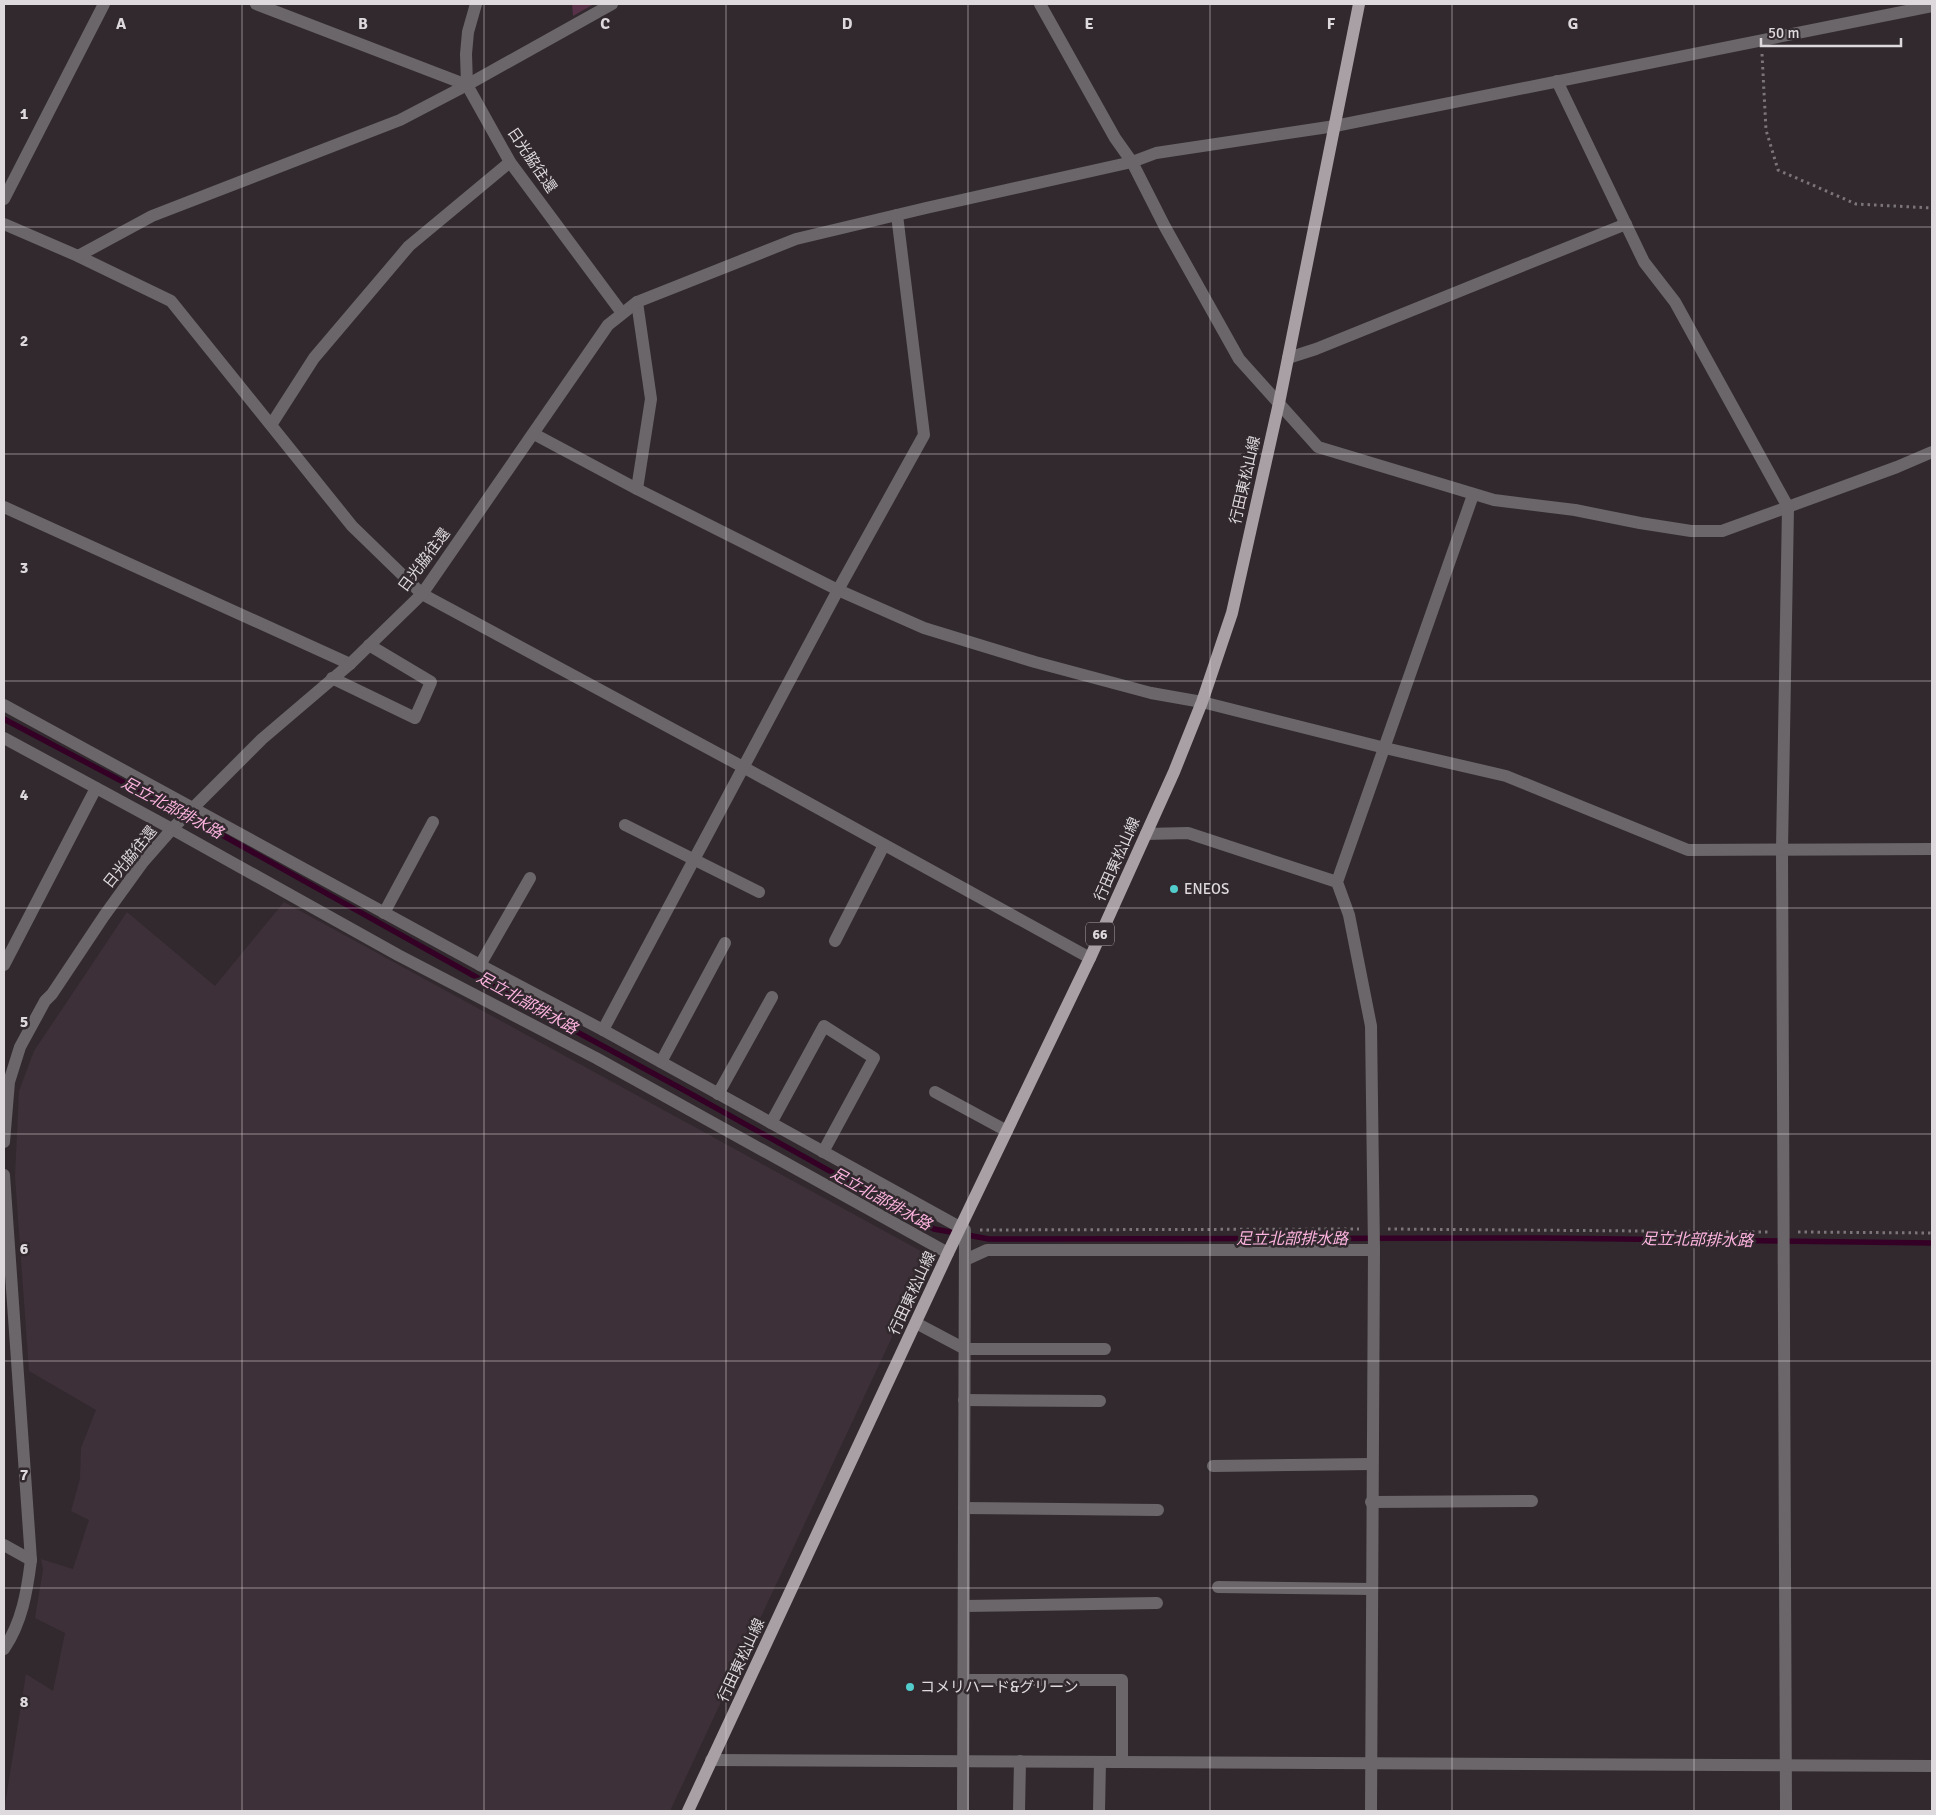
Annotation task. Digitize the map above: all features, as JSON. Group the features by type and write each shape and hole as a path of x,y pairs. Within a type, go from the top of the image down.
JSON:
{"main road":[{"name":"行田東松山線","path":"688,1811 948,1253 963,1229 1007,1131 1090,958 1174,772 1202,702 1232,613 1279,403 1359,4"}],"street":[{"path":"4,199 104,4"},
{"path":"256,4 467,85"},
{"name":"日光脇往還","path":"4,1142 6,1081 20,1047 44,1001 52,994 143,862 172,829 262,738 350,664 422,594 608,325 622,313 510,162 467,85 466,54 468,32 476,4"},
{"path":"78,256 152,216 400,120 612,4"},
{"path":"1046,6 1115,138 1132,162 1239,359 1318,447 1494,500 1575,510 1691,531 1722,531 1897,467 1932,452"},
{"path":"622,313 637,302 796,240 897,215 1132,162 1156,153 1335,126 1932,6"},
{"path":"1558,81 1644,262 1675,302 1788,508 1782,849 1786,1811"},
{"path":"271,425 314,358 409,246 510,162"},
{"path":"603,1030 838,590 924,435 897,215"},
{"path":"4,224 78,256 171,301 352,526 422,594 743,767 1090,958"},
{"path":"1288,358 1316,349 1626,224"},
{"path":"637,302 651,399 637,489"},
{"path":"534,434 637,489 838,590 924,628 1035,662 1152,693 1202,702 1506,776 1688,850 1932,849"},
{"path":"1371,1811 1374,1250 1371,1026 1349,915 1337,882 1473,495"},
{"path":"4,507 350,664"},
{"path":"332,678 415,718 431,682 369,645"},
{"path":"4,705 480,966 603,1030 963,1229 965,1260 963,1811"},
{"path":"4,738 398,955 596,1058 948,1253"},
{"path":"4,965 96,788"},
{"path":"384,913 433,822"},
{"path":"625,825 759,892"},
{"path":"1146,834 1188,833 1337,882"},
{"path":"835,941 884,845"},
{"path":"480,966 530,878"},
{"path":"661,1062 724,943"},
{"path":"718,1094 772,996"},
{"path":"772,1123 824,1026 874,1058 823,1152"},
{"path":"935,1092 1007,1131"},
{"path":"4,1175 31,1560 27,1597 10,1640 4,1650"},
{"path":"965,1260 988,1250 1374,1250"},
{"path":"916,1323 965,1349 1105,1349"},
{"path":"964,1400 1100,1401"},
{"path":"1213,1466 1372,1464"},
{"path":"1372,1502 1532,1502"},
{"path":"964,1508 1158,1510"},
{"path":"4,1545 31,1560"},
{"path":"1218,1587 1371,1588"},
{"path":"964,1606 1156,1603"},
{"path":"964,1680 1122,1680 1122,1762"},
{"path":"711,1760 1932,1766"},
{"path":"1019,1811 1020,1761"},
{"path":"1099,1811 1100,1762"}],"path":[{"path":"1762,40 1766,130 1778,170 1856,204 1932,208"},
{"path":"963,1229 1373,1228 1932,1233"}],"shaded area":[{"path":"572,4 594,4 573,16"},
{"path":"284,902 930,1256 670,1811 4,1811 26,1674 53,1691 65,1633 35,1618 43,1570 41,1559 73,1569 89,1520 71,1511 80,1479 81,1448 96,1410 29,1371 15,1176 19,1091 34,1051 127,912 215,986"}],"waterway":[{"name":"足立北部排水路","path":"4,719 197,821 934,1229 989,1239 1541,1238 1932,1243"}],"place":[{"name":"ENEOS","path":"1174,889"},
{"name":"コメリハード&グリーン","path":"910,1687"}]}
